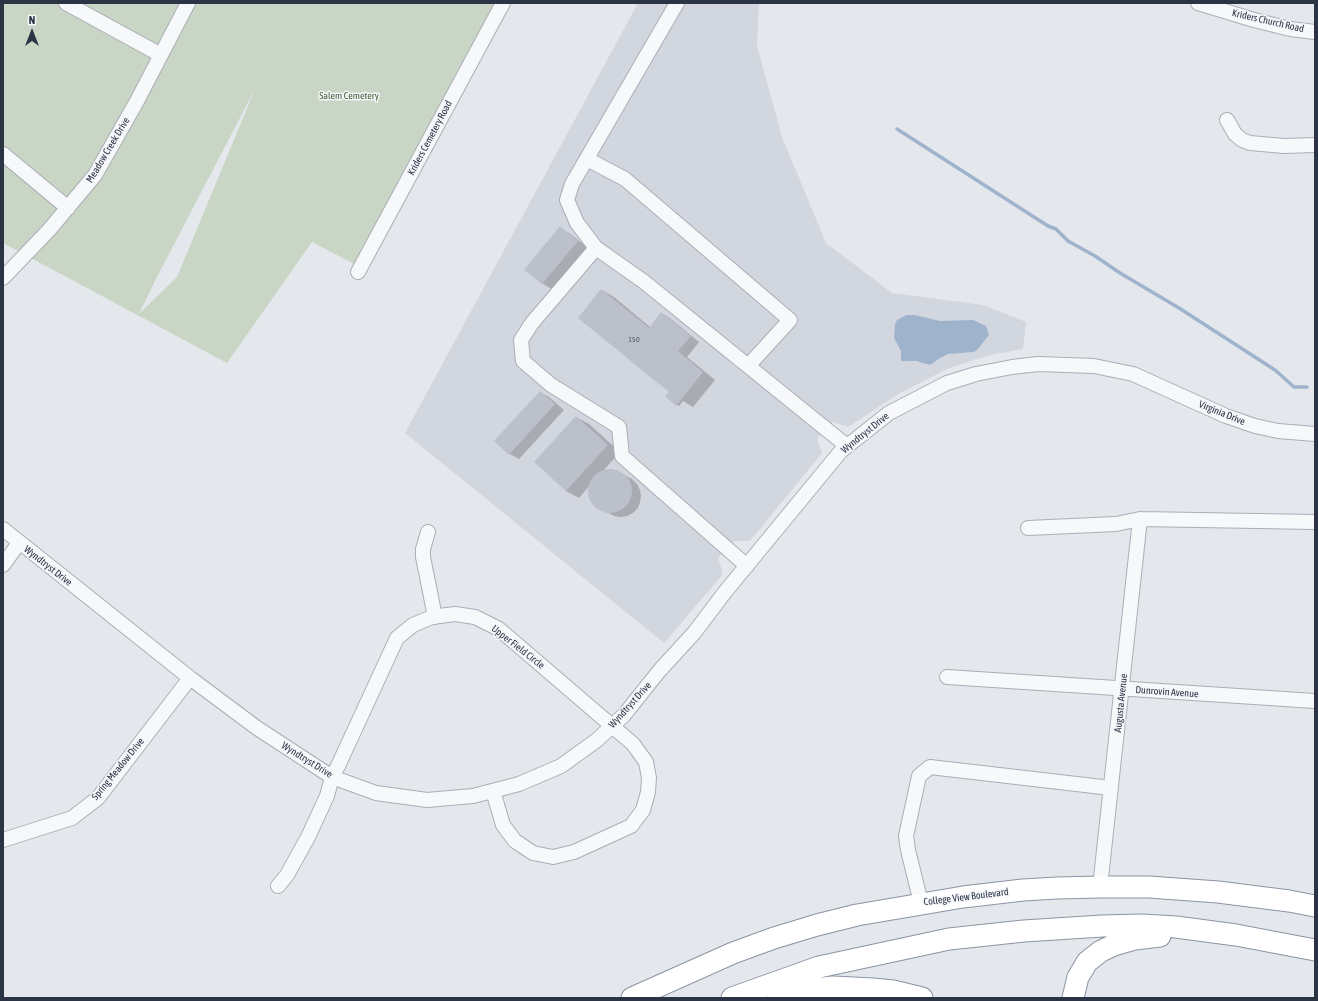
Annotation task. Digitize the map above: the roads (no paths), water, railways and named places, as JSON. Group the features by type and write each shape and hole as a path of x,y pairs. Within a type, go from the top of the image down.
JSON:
{"highway":[{"name":"College View Boulevard","path":"632,998 733,953 774,938 857,915 963,897 1023,890 1149,887 1289,896 1315,906"},
{"path":"1289,896 1315,896"},
{"path":"732,998 819,967 949,939 1024,931 1142,925 1205,930 1315,950"},
{"path":"1073,998 1078,977 1087,962 1102,951 1114,945 1135,939 1154,936 1183,937 1247,944 1292,945"},
{"path":"778,998 814,989 833,987 893,991 922,998"}],"street":[{"path":"66,3 161,55"},
{"name":"Meadow Creek Drive","path":"3,278 49,230 95,175 137,101 188,3"},
{"name":"Kriders Cemetery Road","path":"358,272 503,3"},
{"path":"677,3 572,184 567,200 577,223 596,248 643,281 847,446"},
{"name":"Kriders Church Road","path":"1198,3 1290,29 1315,32"},
{"path":"1227,120 1235,134 1242,140 1250,143 1284,146 1315,145"},
{"path":"3,154 68,208"},
{"path":"587,159 625,179 790,320 748,366"},
{"path":"596,248 532,323 521,340 523,361 551,385 619,427 622,456 747,566"},
{"name":"Wyndtryst Drive","path":"3,529 190,678 257,728 332,777 376,793 427,800 473,796 519,784 561,766 597,740 613,726 624,715 660,670 694,633 841,451 889,413 947,383 976,374 1012,367 1038,364 1094,366 1133,374"},
{"name":"Virginia Drive","path":"1133,374 1226,416 1278,431 1315,434"},
{"path":"1028,528 1116,524 1140,519 1315,522"},
{"name":"Augusta Avenue","path":"1100,887 1140,519"},
{"path":"428,532 422,549 422,558 435,617"},
{"path":"3,565 19,543"},
{"name":"Upper Field Circle","path":"278,886 287,875 308,837 327,796 332,777 397,638 413,625 435,617 455,614 475,617 499,629 633,744 646,762 649,778 648,792 643,810 632,826 574,852 553,857 533,853 515,841 503,825 493,791"},
{"name":"Dunrovin Avenue","path":"947,677 1315,702"},
{"name":"Spring Meadow Drive","path":"3,840 72,818 98,798 190,678"},
{"path":"921,903 906,836 919,776 930,767 1111,788"}],"water":[{"path":"906,315 915,315 940,321 973,320 986,326 989,335 977,350 973,352 948,354 930,365 916,361 901,361 901,351 894,338 895,324 897,320"}],"waterway":[{"path":"897,129 1048,226 1056,229 1068,241 1179,308 1275,370 1294,387 1307,387"}],"park label":[{"name":"Salem Cemetery","path":"349,96"}]}
